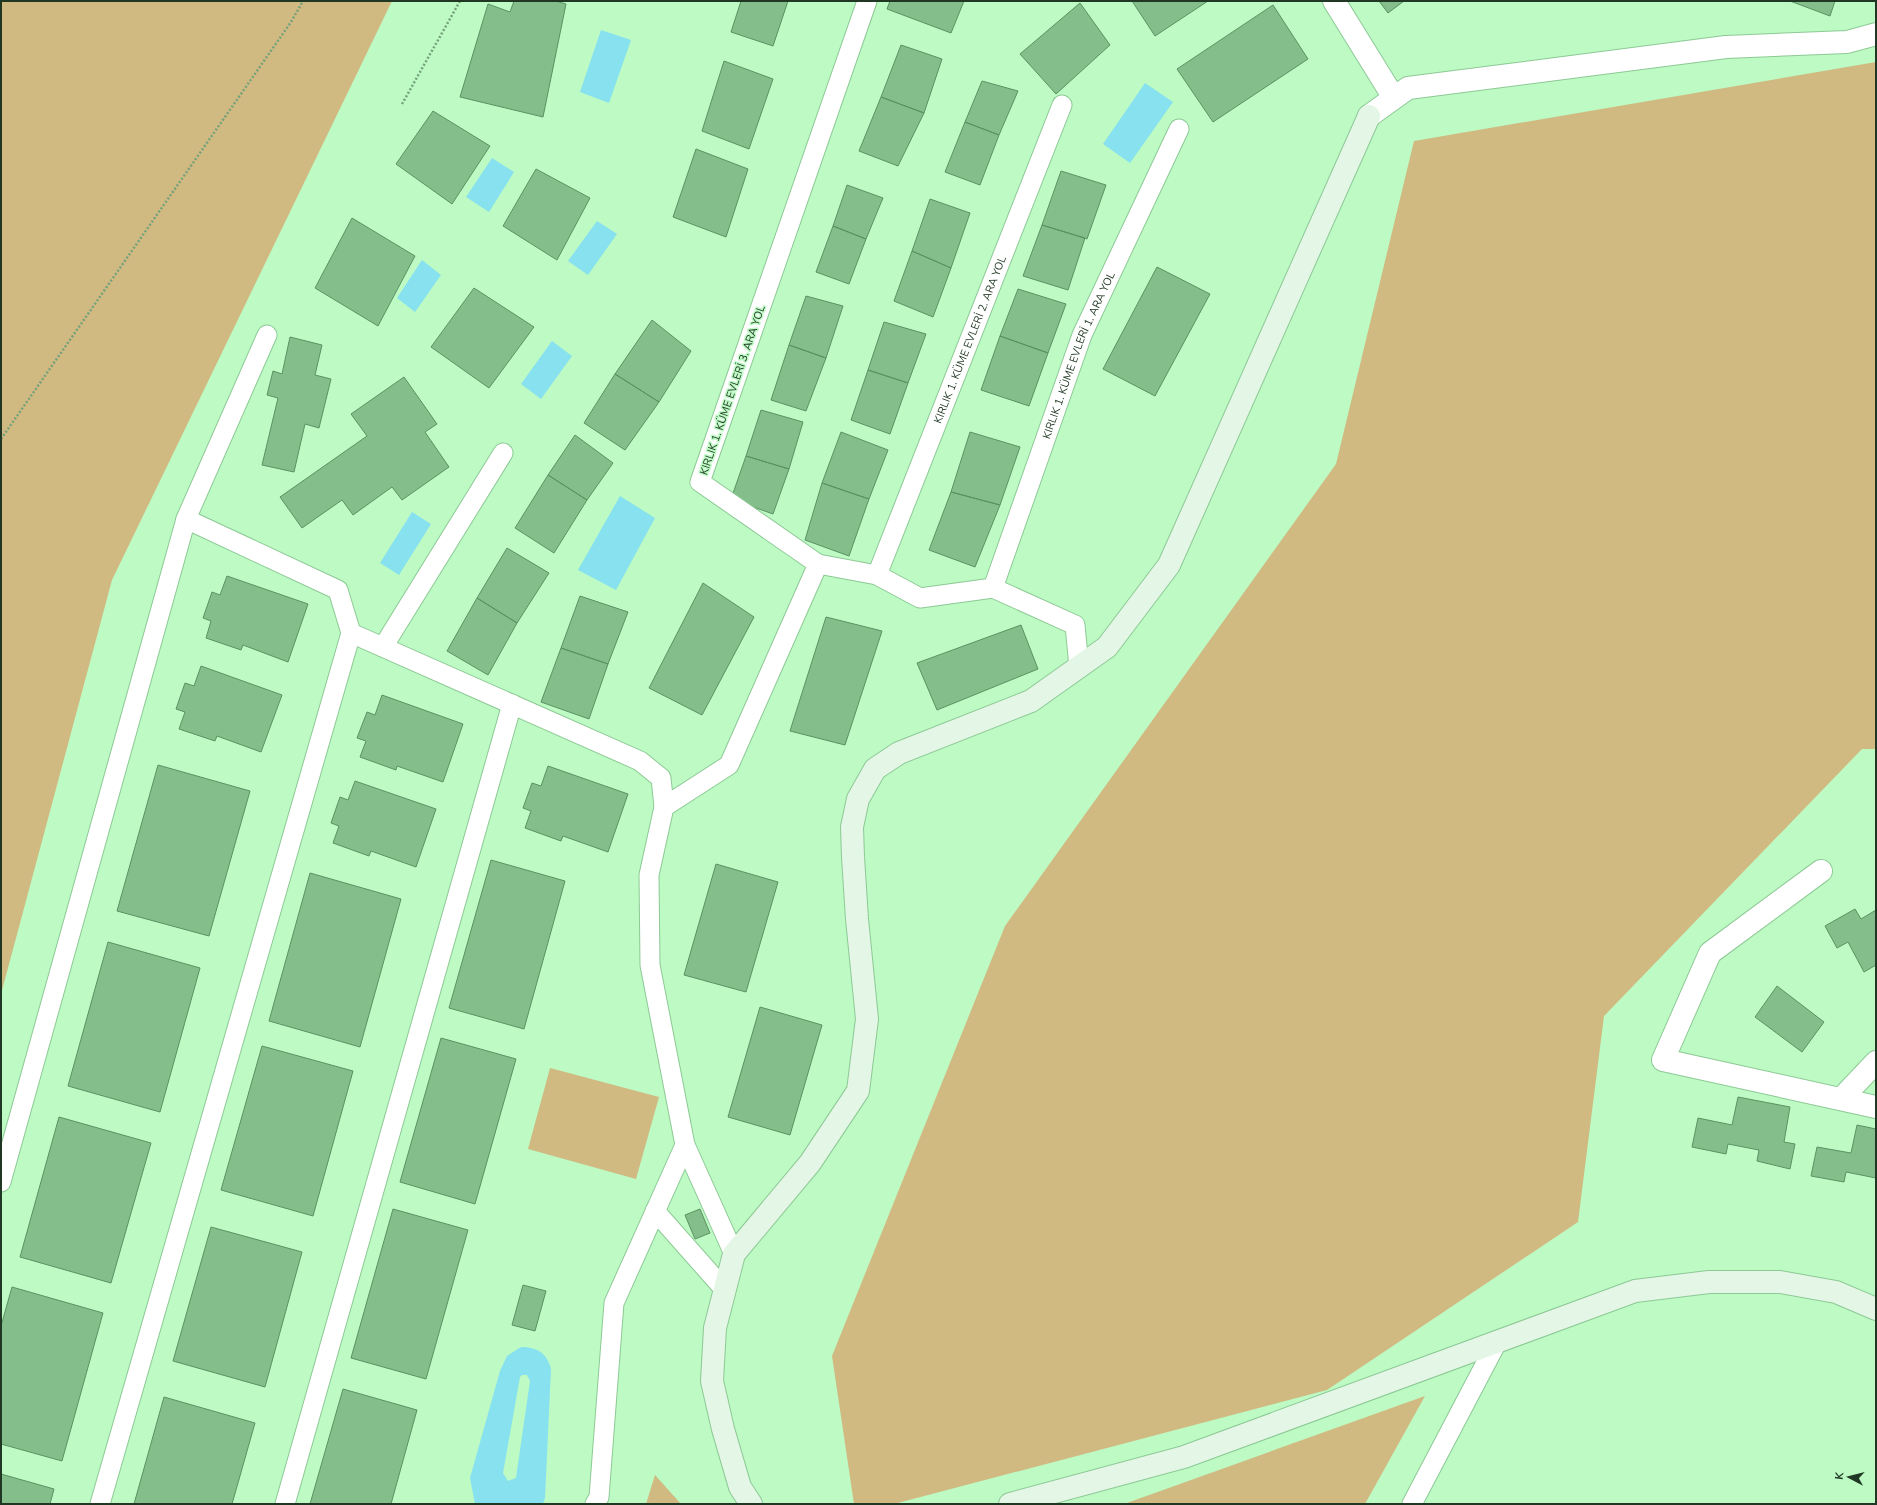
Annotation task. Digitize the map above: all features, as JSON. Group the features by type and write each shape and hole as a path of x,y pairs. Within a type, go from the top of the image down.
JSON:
{"street":[{"path":"1334,1 1394,98"},
{"path":"751,1504 740,1487 723,1429 712,1381 715,1328 724,1288 734,1254 810,1163 858,1091 867,1019 857,919 852,827 858,799 875,769 899,753 1031,701 1107,647 1170,565 1369,116 1408,88 1726,47 1847,42 1876,34"},
{"path":"1821,871 1710,953 1663,1060 1876,1107"},
{"path":"1841,1099 1876,1062"},
{"path":"1010,1504 1184,1457 1635,1291 1709,1282 1780,1282 1836,1292 1876,1309"}],"lane":[{"name":"KIRLIK 1. KÜME EVLERİ 3. ARA YOL","path":"867,1 700,482 818,564 877,575 920,598 993,588"},
{"name":"KIRLIK 1. KÜME EVLERİ 2. ARA YOL","path":"877,575 1062,105"},
{"name":"KIRLIK 1. KÜME EVLERİ 1. ARA YOL","path":"993,588 1082,335 1179,129"},
{"path":"1,1182 186,519 267,335"},
{"path":"383,647 503,453"},
{"path":"100,1504 352,633 338,590 186,519"},
{"path":"664,807 729,765 818,564"},
{"path":"993,588 1075,625 1079,667"},
{"path":"352,633 640,761 661,778 664,807 650,875 650,965 685,1145 734,1254"},
{"path":"285,1504 512,704"},
{"path":"595,1504 599,1497 614,1303 685,1145"},
{"path":"655,1211 724,1288"},
{"path":"1412,1504 1497,1342"}],"path":[{"path":"1,439 292,22 303,1"},
{"path":"402,104 460,1"}],"shaded area":[{"path":"1,1 392,1 112,580 1,994"},
{"path":"1876,62 1876,749 1862,749 1604,1016 1578,1222 1327,1390 894,1504 854,1504 832,1356 1005,926 1336,464 1414,141"},
{"path":"550,1068 659,1097 636,1179 528,1149"},
{"path":"1425,1396 1365,1504 1124,1504"},
{"path":"655,1475 681,1504 646,1504"}],"water":[{"path":"601,30 631,40 609,103 580,92"},
{"path":"1145,83 1173,102 1130,163 1103,144"},
{"path":"492,158 514,172 489,212 466,197"},
{"path":"597,221 617,234 588,275 568,261"},
{"path":"422,260 441,275 415,312 397,298"},
{"path":"552,341 572,356 541,399 521,384"},
{"path":"620,496 655,518 616,590 578,570"},
{"path":"412,512 431,524 399,575 380,563"},
{"path":"521,1347 532,1348 544,1355 551,1369 545,1498 543,1504 475,1504 470,1478 500,1371 507,1356","holes":["522,1375 527,1375 530,1381 516,1478 508,1481 503,1473 520,1377"]}],"building":[{"path":"514,1 556,1 566,4 543,117 460,97 488,4 510,12"},
{"path":"741,1 788,1 773,46 731,32"},
{"path":"890,1 964,1 951,33 887,9"},
{"path":"1132,1 1208,1 1155,36"},
{"path":"1379,1 1404,1 1388,13"},
{"path":"1790,1 1835,1 1830,16"},
{"path":"1080,3 1110,45 1056,94 1020,54"},
{"path":"1273,5 1308,59 1213,122 1177,69"},
{"path":"901,45 942,59 924,113 881,97"},
{"path":"724,61 773,79 749,149 702,131"},
{"path":"982,81 1018,91 999,135 965,122"},
{"path":"881,97 924,113 898,166 859,151"},
{"path":"433,111 490,146 452,204 396,164"},
{"path":"965,122 999,135 980,185 945,172"},
{"path":"696,149 748,169 726,237 673,217"},
{"path":"536,169 590,198 557,260 503,226"},
{"path":"1061,171 1106,185 1087,239 1042,225"},
{"path":"847,185 883,198 866,239 833,226"},
{"path":"930,199 970,213 951,268 912,251"},
{"path":"352,218 415,256 378,326 315,288"},
{"path":"1042,225 1085,238 1068,290 1023,276"},
{"path":"833,226 866,239 849,284 816,272"},
{"path":"912,251 951,268 933,317 894,301"},
{"path":"1157,267 1210,294 1155,396 1103,369"},
{"path":"474,288 534,327 489,388 431,347"},
{"path":"1018,289 1066,304 1048,353 1000,336"},
{"path":"806,296 843,306 826,358 789,345"},
{"path":"652,320 691,351 659,402 615,374"},
{"path":"884,322 926,334 908,383 868,370"},
{"path":"1000,336 1048,353 1029,406 981,390"},
{"path":"290,337 322,345 315,375 331,379 319,428 305,424 294,472 262,465 278,398 267,395 273,371 282,374"},
{"path":"789,345 826,358 806,411 771,400"},
{"path":"868,370 908,383 890,434 851,420"},
{"path":"615,374 659,402 625,450 584,423"},
{"path":"404,377 437,424 425,432 449,467 402,500 392,487 353,515 342,500 302,528 280,497 367,436 351,414"},
{"path":"761,410 803,422 789,469 746,456"},
{"path":"841,432 888,450 869,499 822,483"},
{"path":"970,432 1020,447 1000,505 951,492"},
{"path":"575,435 613,463 587,500 548,475"},
{"path":"746,456 789,469 773,514 731,499"},
{"path":"548,475 587,500 554,553 515,528"},
{"path":"822,483 869,499 849,556 805,540"},
{"path":"951,492 1000,505 975,567 929,550"},
{"path":"507,548 549,573 517,623 477,598"},
{"path":"227,576 308,604 288,662 243,645 241,650 206,638 211,621 203,618 212,592 220,595"},
{"path":"703,583 754,617 702,715 649,688"},
{"path":"580,596 628,612 608,664 561,648"},
{"path":"477,598 517,623 488,675 447,651"},
{"path":"826,617 882,631 845,745 790,731"},
{"path":"1021,625 1038,669 937,710 917,663"},
{"path":"561,648 608,664 589,719 541,702"},
{"path":"201,666 282,695 261,752 217,736 215,741 179,729 185,712 176,709 185,683 194,686"},
{"path":"382,695 463,724 443,782 397,766 396,770 360,757 366,741 357,738 367,712 375,715"},
{"path":"158,765 250,791 209,936 117,911"},
{"path":"548,766 628,794 608,852 563,836 561,841 525,828 531,811 523,808 532,783 541,786"},
{"path":"355,781 436,809 416,867 371,851 369,856 333,843 339,826 331,823 340,797 348,800"},
{"path":"491,860 565,881 524,1029 449,1008"},
{"path":"716,864 778,882 746,992 684,975"},
{"path":"310,873 401,899 360,1047 269,1021"},
{"path":"1855,909 1861,919 1876,910 1876,965 1864,972 1848,942 1837,948 1825,926"},
{"path":"108,942 200,968 160,1112 68,1086"},
{"path":"1777,986 1824,1022 1802,1052 1755,1017"},
{"path":"760,1007 822,1025 790,1135 728,1117"},
{"path":"441,1038 516,1059 475,1204 400,1182"},
{"path":"262,1046 353,1071 313,1216 221,1190"},
{"path":"1738,1097 1790,1107 1784,1142 1795,1144 1790,1169 1757,1161 1759,1150 1728,1144 1726,1154 1692,1147 1698,1118 1732,1125"},
{"path":"59,1117 151,1143 111,1283 20,1257"},
{"path":"1857,1125 1876,1129 1876,1178 1846,1172 1844,1182 1811,1176 1817,1147 1851,1153"},
{"path":"393,1209 468,1230 426,1379 351,1358"},
{"path":"700,1209 710,1233 695,1239 685,1215"},
{"path":"211,1227 302,1252 265,1387 173,1361"},
{"path":"523,1285 546,1291 535,1331 512,1325"},
{"path":"12,1287 103,1313 62,1461 1,1444 1,1326"},
{"path":"343,1389 417,1410 391,1504 310,1504"},
{"path":"164,1397 255,1423 232,1504 134,1504"},
{"path":"1,1474 54,1489 50,1504 1,1504"}]}
